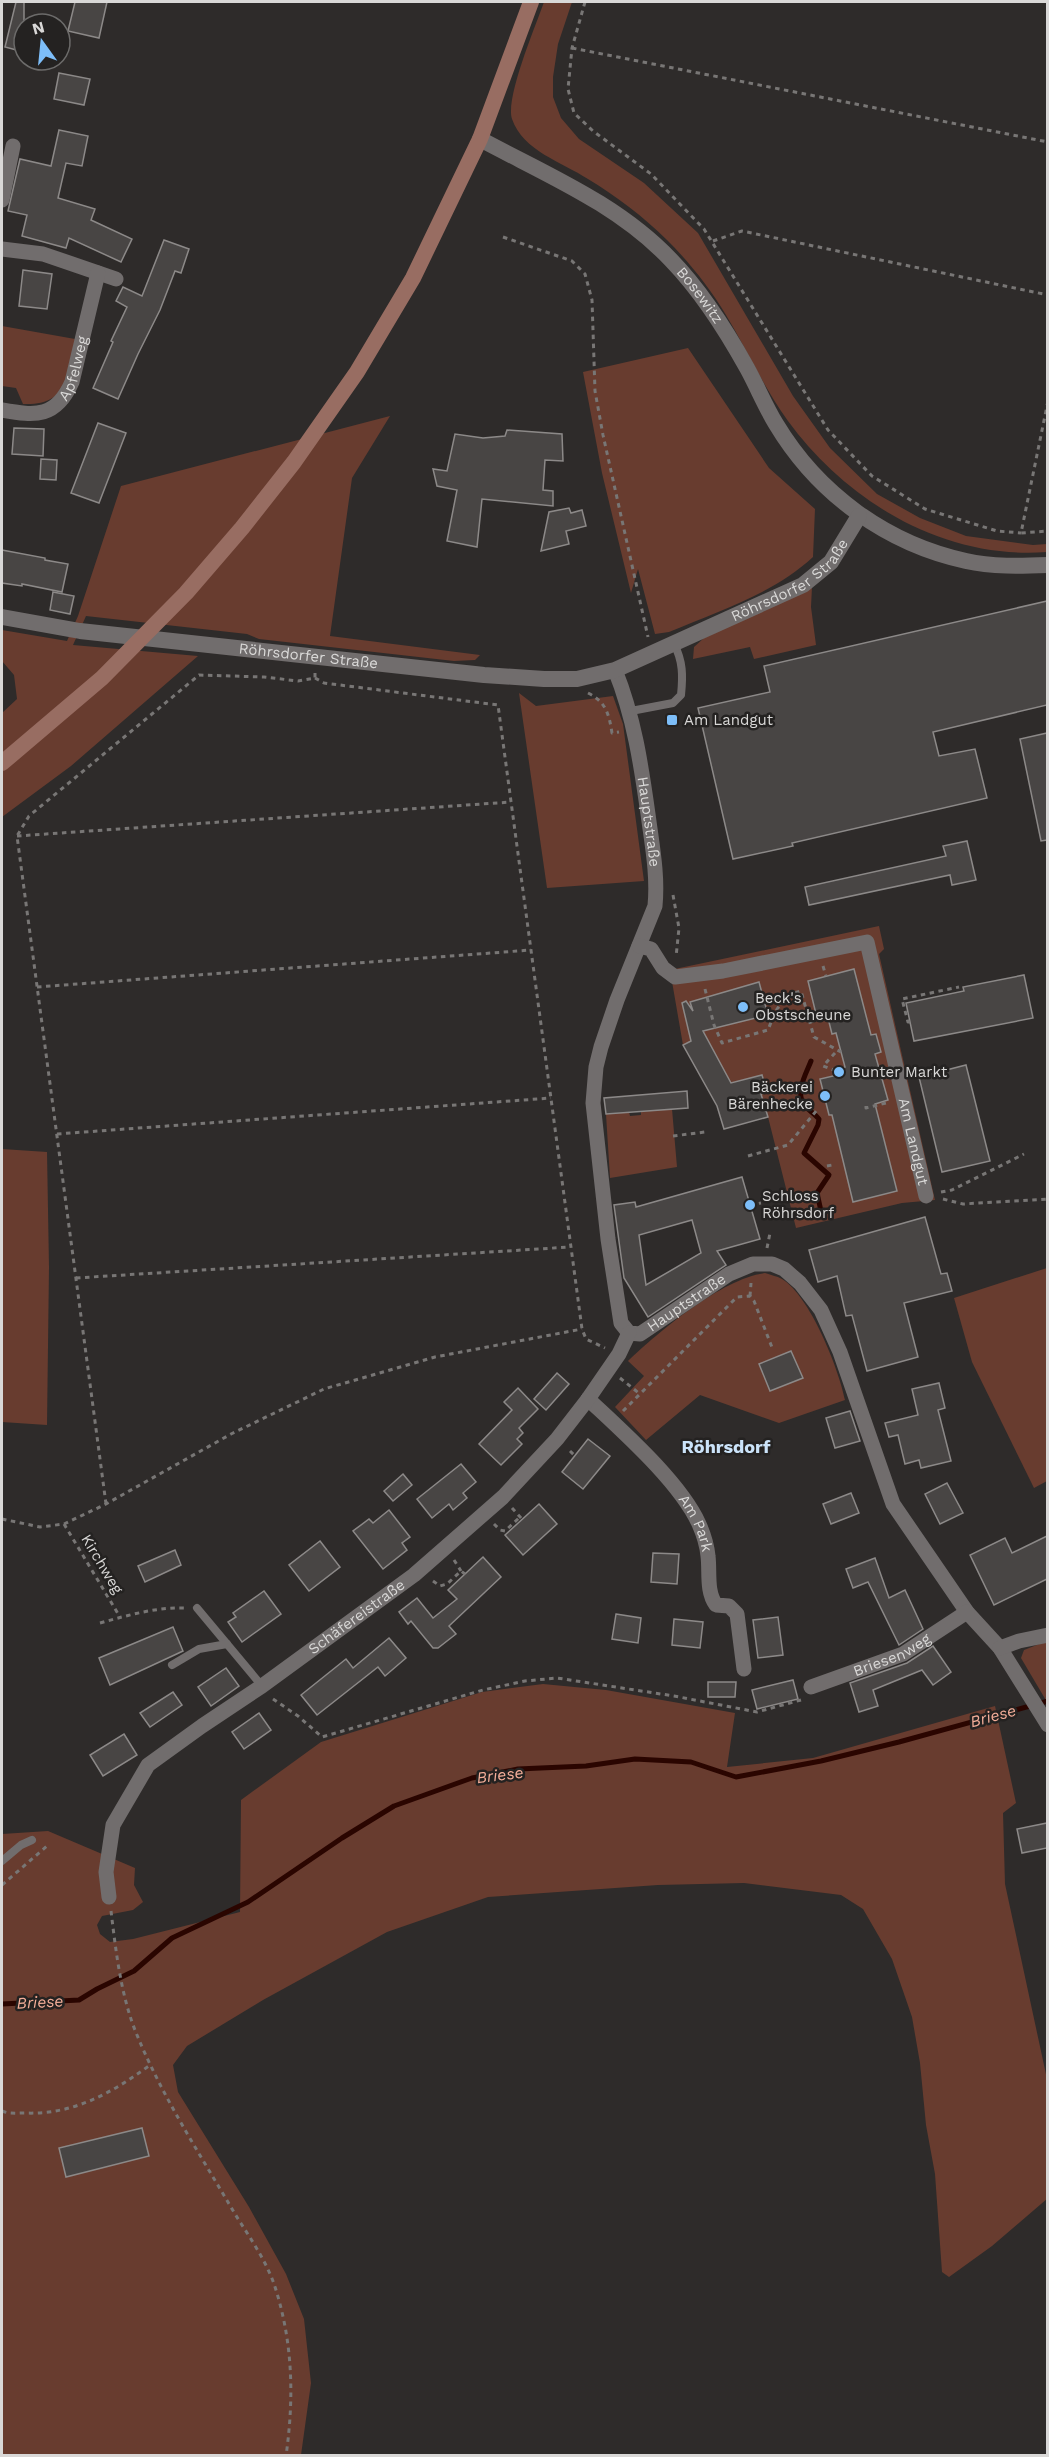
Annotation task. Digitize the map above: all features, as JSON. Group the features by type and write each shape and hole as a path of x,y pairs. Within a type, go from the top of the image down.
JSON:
{"main road":[{"path":"2,763 102,678 186,593 242,528 294,462 357,372 413,278 480,139 531,2"}],"street":[{"name":"Bosewitz","path":"480,139 584,192 631,225 671,260 714,313 745,365 776,425 802,460 859,516 911,545 967,562 1017,566 1047,565"},
{"path":"2,200 13,146"},
{"path":"2,249 43,254 116,279"},
{"name":"Apfelweg","path":"2,410 34,415 51,411 66,397 72,382 98,273"},
{"name":"Röhrsdorfer Straße","path":"2,617 80,631 207,645 544,679 577,679 615,670 803,585 831,562 859,516"},
{"name":"Hauptstraße","path":"615,670 631,711 656,867 655,906 602,1047 596,1067 593,1103 608,1239 621,1323 629,1333 640,1334 729,1274 753,1264 772,1264 784,1269 811,1294 830,1330 893,1504 967,1612 1000,1648 1044,1719"},
{"name":"Am Landgut","path":"639,946 651,949 663,968 675,977 712,973 867,942 926,1196"},
{"name":"Schäfereistraße","path":"110,1898 106,1872 112,1825 148,1766 262,1686 421,1569 503,1497 557,1439 588,1399 619,1354 629,1333"},
{"name":"Am Park","path":"588,1399 659,1470 688,1505 699,1524 708,1553 710,1597 716,1605 729,1606 737,1614 744,1670"},
{"name":"Briesenweg","path":"811,1687 903,1654 967,1612"},
{"path":"1000,1648 1047,1635"}],"lane":[{"path":"631,711 673,703 681,695 683,676 681,657 674,644"},
{"path":"197,1608 262,1686"},
{"path":"172,1665 199,1649 227,1644"},
{"path":"2,1861 21,1845 32,1840"}],"path":[{"path":"585,2 572,48 568,89 574,113 593,131 651,174 704,229 828,430 872,476 925,509 997,531 1021,533 1047,531"},
{"path":"572,48 1047,142"},
{"path":"712,242 742,231 1047,295"},
{"path":"503,237 572,261 585,274 592,300 595,391 653,653"},
{"path":"1021,533 1047,401"},
{"path":"315,670 315,678"},
{"path":"106,1504 17,836 29,816 198,675 264,677 298,681 315,678 324,683 498,705 582,1329 586,1339 619,1354"},
{"path":"17,836 511,802"},
{"path":"37,987 531,950"},
{"path":"703,982 714,1025 722,1042 768,1030 775,1012 787,995 801,991 814,1036 841,1052"},
{"path":"910,1022 908,1022 902,999 959,987"},
{"path":"810,1022 823,1018"},
{"path":"835,1053 823,1066 839,1072"},
{"path":"57,1134 551,1098"},
{"path":"866,1106 866,1108 886,1103"},
{"path":"748,1156 788,1145 817,1110"},
{"path":"673,1136 705,1132"},
{"path":"951,1190 1024,1154"},
{"path":"963,1204 1047,1199"},
{"path":"750,1205 761,1203"},
{"path":"76,1278 570,1247"},
{"path":"751,1285 750,1296 754,1301 772,1350"},
{"path":"608,1418 621,1413 737,1297 750,1296"},
{"path":"2,1519 40,1527 64,1524 106,1504 231,1434 324,1389 435,1357 582,1329"},
{"path":"632,1386 640,1394"},
{"path":"506,1531 521,1518 515,1511"},
{"name":"Kirchweg","path":"64,1524 120,1617"},
{"path":"421,1569 440,1586 447,1584 463,1572 453,1559"},
{"path":"100,1623 166,1608 197,1608"},
{"path":"262,1686 272,1698 322,1737 441,1700 525,1681 557,1678 674,1696 757,1712 800,1701 806,1690 811,1687"},
{"path":"2,1885 47,1846"},
{"path":"110,1898 116,1948 136,2033 150,2066 260,2254 275,2288 291,2353 290,2424 286,2456"},
{"path":"2,2111 39,2114 69,2109 94,2101 150,2066"}],"shaded area":[{"path":"544,2 572,2 558,44 553,77 553,97 561,118 579,139 644,183 698,233 793,396 830,448 877,494 920,518 966,536 1033,545 1047,544 1047,552 1009,552 971,546 935,535 901,520 869,500 839,477 788,421 720,305 675,248 649,223 619,200 588,179 544,155 525,139 517,130 511,109 522,61"},
{"path":"2,326 75,339 67,376 58,394 49,400 23,404 16,388 2,386"},
{"path":"688,348 769,468 815,509 813,557 781,581 745,600 669,632 655,634 638,569 631,593 602,473 583,372"},
{"path":"390,416 352,478 330,636 480,655 475,660 454,661 259,639 247,634 86,616 73,645 198,656 71,766 2,817 2,713 17,699 14,675 2,661 2,630 67,641 78,616 121,486"},
{"path":"812,587 811,607 816,645 754,659 750,647 693,659 694,647 704,638"},
{"path":"519,693 536,706 613,696 623,724 644,881 547,888"},
{"path":"879,926 884,949 879,954 935,1200 902,1203 796,1228 768,1117 724,1129 717,1106 683,1045 670,970"},
{"path":"672,1109 677,1167 610,1178 606,1114 629,1112 630,1116 641,1115 641,1111"},
{"path":"2,1149 47,1152 49,1267 47,1425 2,1422"},
{"path":"1047,1268 1047,1481 1034,1488 972,1362 954,1298"},
{"path":"765,1273 782,1279 803,1301 822,1334 837,1370 845,1400 779,1423 700,1395 646,1440 615,1407 644,1376 628,1361 674,1321 711,1295 748,1277"},
{"path":"1047,1641 1047,1702 1021,1658 1024,1650"},
{"path":"543,1684 606,1690 735,1713 727,1767 813,1758 995,1706 1016,1803 1003,1813 1005,1884 1047,2079 1048,2198 992,2246 949,2277 942,2272 935,2174 926,2125 920,2063 912,2017 892,1959 863,1909 841,1895 744,1883 658,1885 488,1897 387,1932 263,2000 187,2046 173,2065 178,2092 249,2207 286,2274 304,2319 311,2383 301,2455 2,2456 2,1834 48,1831 135,1868 134,1885 143,1902 133,1910 102,1916 97,1925 100,1934 110,1942 133,1939 240,1912 241,1800 321,1742 482,1692"}],"building":[{"path":"16,2 24,2 24,12 14,12"},
{"path":"75,2 107,2 99,38 72,32"},
{"path":"12,18 12,49 5,47"},
{"path":"59,73 90,79 84,105 54,99"},
{"path":"59,130 88,136 82,166 66,163 58,198 95,209 91,220 132,239 121,262 69,238 66,248 22,236 27,215 8,211 20,159 51,166"},
{"path":"164,240 189,249 181,273 175,271 160,310 118,399 93,388 127,307 116,301 123,287 142,296"},
{"path":"23,270 52,274 47,309 19,306"},
{"path":"98,423 126,433 99,503 71,493"},
{"path":"14,428 44,429 43,456 12,454"},
{"path":"507,430 562,434 563,461 545,460 543,490 553,491 553,506 482,499 477,547 447,541 457,490 437,486 433,469 447,471 455,434 483,438 505,436"},
{"path":"41,459 57,460 56,480 40,479"},
{"path":"569,508 571,513 582,510 586,526 566,531 569,544 541,551 549,512"},
{"path":"2,550 68,564 62,592 22,584 22,586 2,583"},
{"path":"53,592 74,596 70,614 50,610"},
{"path":"1047,601 1047,705 933,732 939,756 975,749 987,798 733,859 698,708 770,692 764,666"},
{"path":"1047,733 1047,840 1041,841 1020,739"},
{"path":"967,841 976,880 952,885 950,875 809,905 805,887 946,856 943,846"},
{"path":"854,969 871,1035 876,1034 881,1052 875,1054 888,1100 875,1104 897,1191 853,1202 832,1115 829,1115 820,1079 842,1074 841,1069 845,1067 836,1033 832,1034 829,1022 816,1014 808,981"},
{"path":"1024,975 1033,1018 914,1041 906,1003 964,991 963,987"},
{"path":"759,982 768,1015 703,1031 731,1083 762,1075 767,1092 761,1094 768,1117 724,1129 717,1106 683,1045 691,1041 682,1003 686,1001 693,1011 690,1002"},
{"path":"966,1065 990,1161 942,1172 919,1077"},
{"path":"687,1091 688,1108 606,1114 604,1098"},
{"path":"742,1177 760,1239 717,1251 726,1265 648,1317 624,1278 614,1205 635,1202 636,1207","holes":["692,1220 701,1253 646,1285 639,1235"]},
{"path":"925,1217 941,1274 947,1273 952,1291 904,1303 918,1357 867,1371 852,1315 846,1316 837,1276 818,1282 809,1250"},
{"path":"791,1351 803,1378 770,1391 759,1364"},
{"path":"557,1373 569,1384 546,1410 534,1399"},
{"path":"939,1383 945,1408 938,1410 951,1461 921,1468 919,1460 905,1464 898,1435 889,1437 885,1423 918,1415 912,1389"},
{"path":"518,1388 538,1409 519,1428 523,1433 517,1439 522,1444 501,1465 479,1444 512,1410 504,1402"},
{"path":"850,1411 860,1441 835,1448 826,1418"},
{"path":"588,1439 610,1456 583,1489 562,1472"},
{"path":"461,1464 476,1482 463,1493 467,1498 453,1510 449,1504 432,1518 417,1499"},
{"path":"403,1474 412,1485 393,1501 384,1491"},
{"path":"947,1483 963,1513 940,1524 925,1494"},
{"path":"851,1493 859,1513 831,1524 823,1504"},
{"path":"539,1504 557,1524 523,1555 505,1535"},
{"path":"389,1510 410,1537 402,1543 407,1550 383,1569 353,1531 369,1519 373,1523"},
{"path":"1047,1536 1047,1579 994,1605 970,1555 1005,1538 1012,1553"},
{"path":"320,1541 340,1567 309,1591 289,1565"},
{"path":"175,1550 181,1565 145,1582 138,1566"},
{"path":"653,1553 679,1554 677,1584 651,1582"},
{"path":"483,1557 501,1577 449,1626 456,1634 438,1648 433,1648 411,1621 408,1624 399,1612 417,1598 433,1618 457,1599 448,1590"},
{"path":"875,1558 889,1598 905,1590 923,1629 899,1645 868,1582 853,1588 846,1569"},
{"path":"264,1591 281,1614 242,1642 228,1622 236,1617 233,1613"},
{"path":"616,1614 641,1618 638,1643 612,1639"},
{"path":"778,1617 783,1655 758,1658 753,1620"},
{"path":"674,1619 703,1622 700,1648 672,1645"},
{"path":"173,1627 183,1651 110,1685 99,1658"},
{"path":"389,1638 406,1658 385,1676 378,1667 317,1715 301,1695 346,1659 353,1668"},
{"path":"933,1646 951,1672 933,1685 922,1670 873,1690 878,1706 859,1712 850,1683 907,1663"},
{"path":"226,1668 239,1686 211,1706 198,1687"},
{"path":"793,1680 798,1699 757,1709 752,1690"},
{"path":"708,1682 736,1682 735,1697 708,1697"},
{"path":"173,1692 182,1705 150,1727 140,1713"},
{"path":"259,1713 271,1730 244,1749 232,1732"},
{"path":"124,1734 137,1755 103,1776 90,1755"},
{"path":"1047,1823 1047,1848 1022,1853 1017,1829"},
{"path":"142,2128 149,2156 66,2177 59,2148"}],"waterway":[{"path":"811,1061 802,1083 801,1094 804,1105 819,1119 804,1153 829,1175 817,1193 821,1211"},
{"name":"Briese","path":"2,2004 79,2000 134,1971 172,1938 248,1902 342,1838 394,1806 472,1778 518,1769 586,1766 635,1759 691,1762 736,1777 821,1761 1048,1701"}],"place":[{"name":"Am Landgut","path":"672,720"},
{"name":"Beck's Obstscheune","path":"743,1007"},
{"name":"Bunter Markt","path":"839,1072"},
{"name":"Bäckerei Bärenhecke","path":"825,1096"},
{"name":"Schloss Röhrsdorf","path":"750,1205"}],"district":[{"name":"Röhrsdorf","path":"726,1446"}]}
